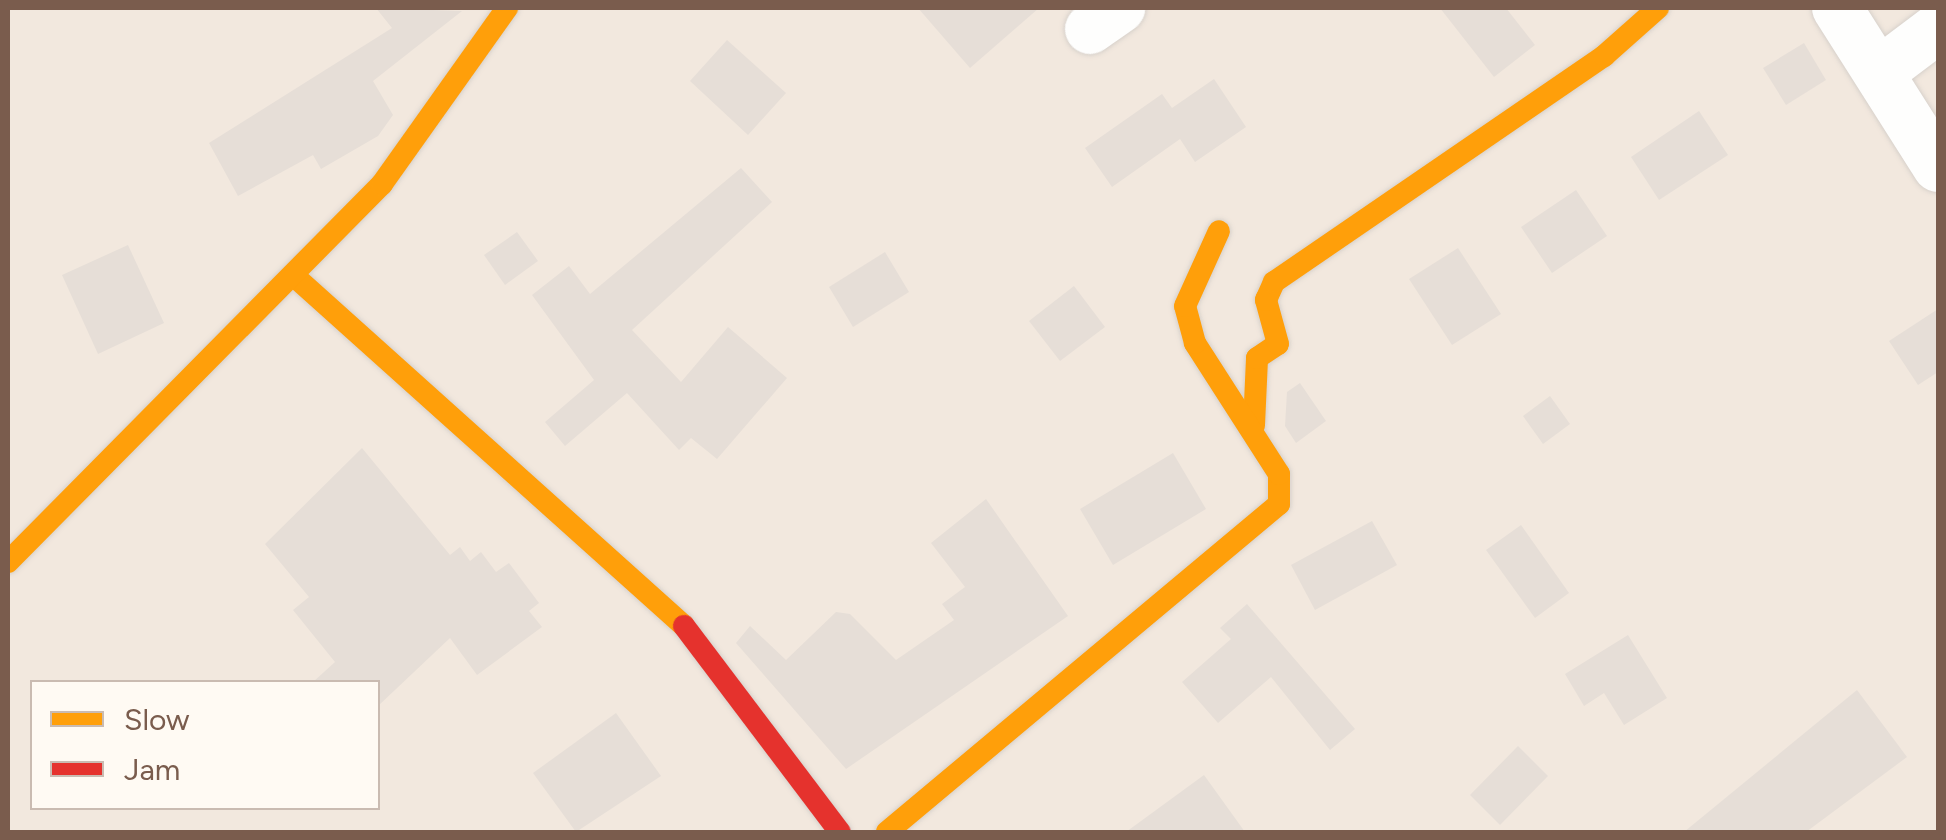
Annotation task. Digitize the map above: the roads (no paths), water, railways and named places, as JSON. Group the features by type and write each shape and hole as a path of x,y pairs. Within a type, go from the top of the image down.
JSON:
{"street":[{"path":"8,562 382,184 507,8"},
{"path":"1254,425 1257,358 1278,344 1266,300 1274,282 1604,56 1658,8"},
{"path":"1837,8 1881,72 1938,168"},
{"path":"1881,72 1938,28"},
{"path":"887,832 1279,504 1279,474 1254,425 1195,342 1185,306 1219,231"},
{"path":"292,274 671,608 840,832"}]}
